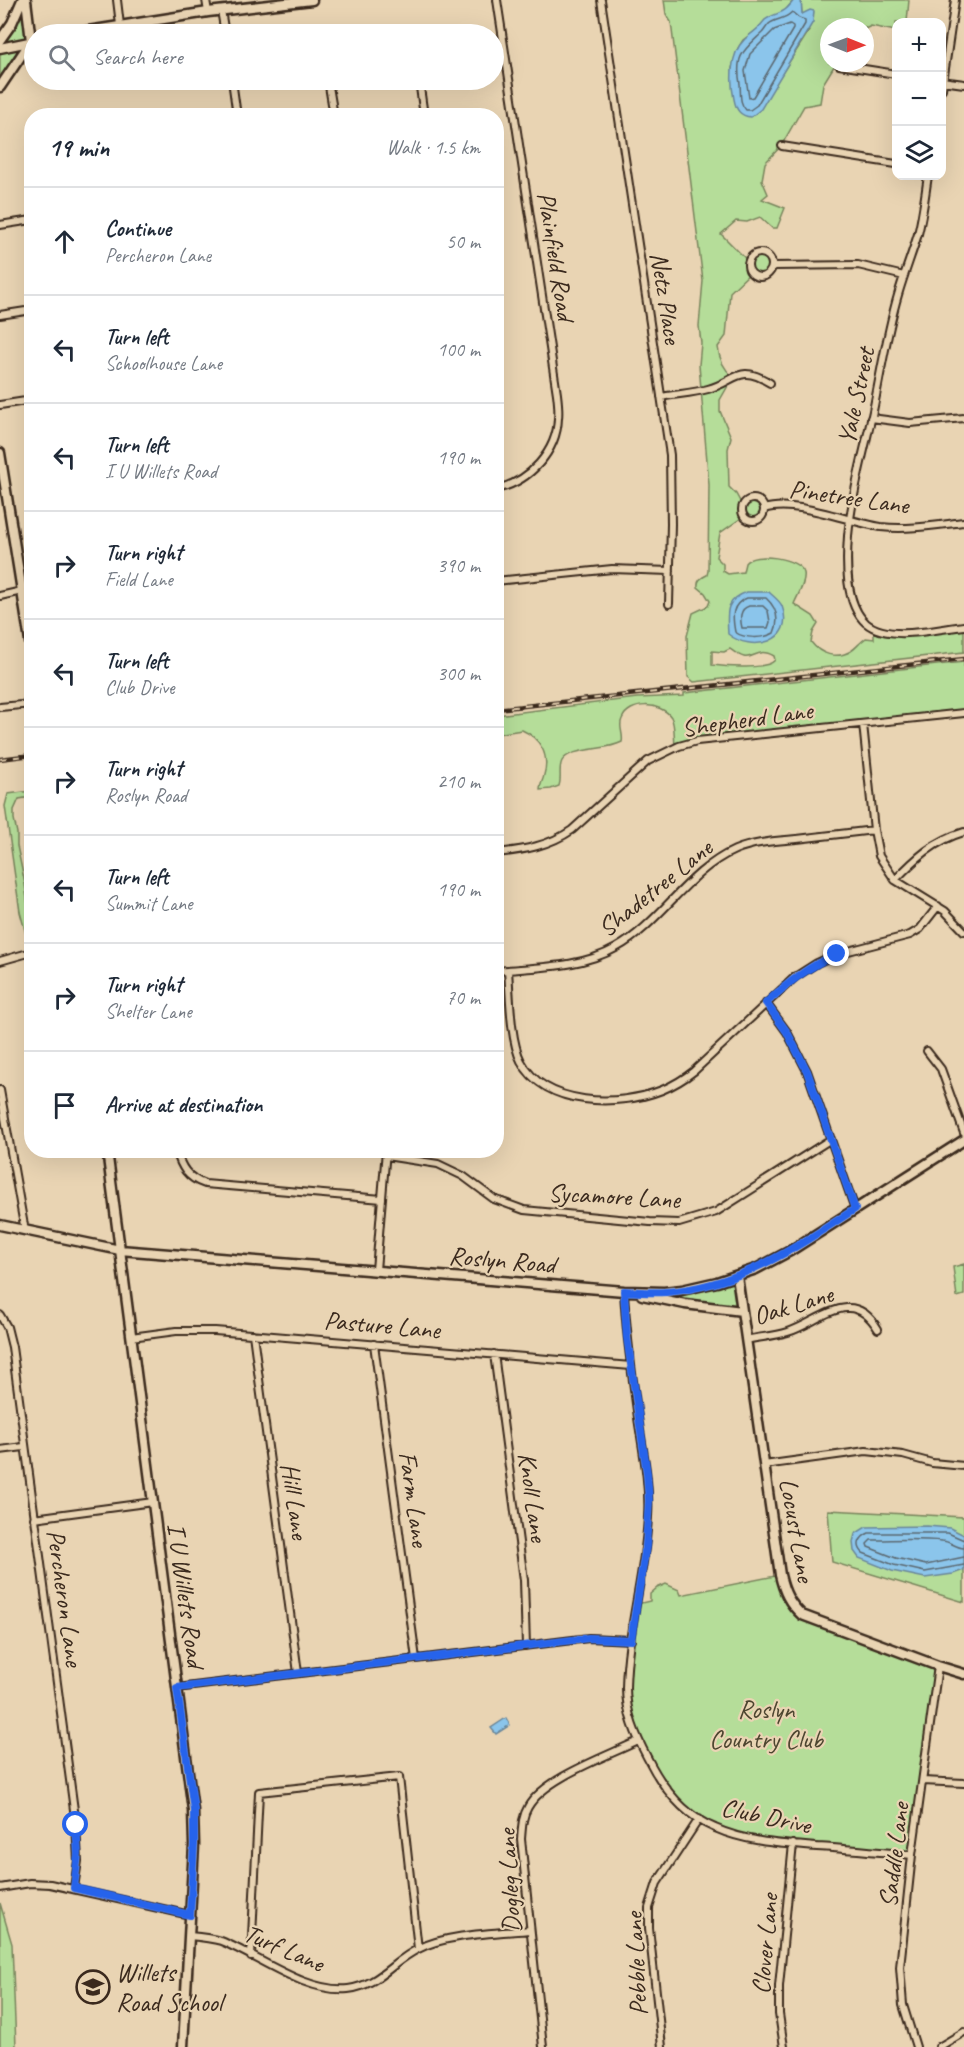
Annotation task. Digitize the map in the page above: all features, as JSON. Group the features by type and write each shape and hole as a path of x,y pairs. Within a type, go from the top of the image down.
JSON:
{"main road":[{"path":"0,40 24,0"},
{"path":"24,0 29,24"},
{"path":"127,24 312,0"},
{"path":"0,48 24,43"},
{"path":"0,87 24,54"},
{"path":"0,453 24,601"},
{"name":"Roslyn Road","path":"0,1225 120,1250 624,1291 664,1292 682,1290 756,1269 790,1251 964,1140"},
{"name":"I U Willets Road","path":"109,1158 194,1810 183,2047"},
{"name":"Locust Lane","path":"736,1276 780,1575 784,1592 792,1606 802,1615 824,1624 964,1674"},
{"path":"624,1291 685,1304 742,1311"}],"street":[{"path":"117,0 120,24"},
{"path":"206,0 208,12"},
{"name":"Plainfield Road","path":"497,0 501,24"},
{"name":"Netz Place","path":"601,0 670,455 669,604"},
{"path":"943,72 955,0"},
{"path":"221,10 223,24"},
{"name":"Plainfield Road","path":"504,47 556,383 558,418 549,449 538,465 520,480 504,486"},
{"path":"874,70 892,73"},
{"path":"946,82 964,84"},
{"path":"233,90 236,108"},
{"path":"330,90 333,108"},
{"path":"420,90 423,108"},
{"path":"782,146 892,163"},
{"name":"Yale Street","path":"927,180 918,234 897,297 850,520 848,550 851,598 856,610 868,624 886,632 901,634 964,626"},
{"path":"0,225 24,221"},
{"path":"761,253 768,256 772,266 767,276 760,278 750,273 747,265 753,255 761,253"},
{"path":"772,266 858,265 904,276"},
{"path":"0,315 24,310"},
{"path":"661,397 708,389 742,375 754,375 770,383"},
{"path":"0,405 24,401"},
{"path":"871,418 910,423 964,417"},
{"name":"Pinetree Lane","path":"764,509 793,507 881,527 904,528 964,522"},
{"path":"504,580 612,569 670,571"},
{"path":"0,596 22,591"},
{"path":"0,707 24,705"},
{"name":"Shepherd Lane","path":"504,852 522,850 561,838 648,760 679,746 698,741 964,713"},
{"path":"863,724 874,830 879,856 895,880 945,910 964,932"},
{"name":"Shadetree Lane","path":"504,970 573,963 616,949 641,929 703,869 718,858 737,849 769,842 874,830"},
{"path":"895,880 915,859 933,845 964,832"},
{"path":"508,970 514,1041 526,1071 540,1085 555,1093 620,1100 663,1090 694,1071 795,977 817,963 837,954 910,935 926,922 938,906"},
{"path":"0,961 24,954"},
{"path":"766,1003 798,1050 855,1209"},
{"path":"927,1051 941,1069 964,1133"},
{"path":"0,1090 25,1230"},
{"name":"Sycamore Lane","path":"410,1158 438,1164 463,1176 494,1199 524,1210 678,1223 716,1212 831,1139"},
{"path":"179,1158 183,1170 204,1184 382,1199"},
{"path":"376,1270 386,1158"},
{"name":"Club Drive","path":"624,1291 627,1337 649,1501 646,1546 631,1640 626,1689 631,1721 638,1741 657,1777 675,1800 714,1828 793,1844 912,1855"},
{"name":"Oak Lane","path":"746,1340 788,1332 829,1311 841,1308 852,1308 862,1312 874,1321 878,1329"},
{"name":"Percheron Lane","path":"0,1315 7,1327 12,1347 76,1825 78,1854 74,1888"},
{"name":"Pasture Lane","path":"131,1337 194,1330 631,1366"},
{"name":"Hill Lane","path":"253,1334 298,1673"},
{"name":"Farm Lane","path":"374,1344 416,1659"},
{"name":"Knoll Lane","path":"494,1354 524,1580 526,1646"},
{"path":"0,1450 24,1447"},
{"path":"764,1465 881,1451 932,1463 964,1466"},
{"path":"34,1518 153,1502"},
{"path":"177,1688 589,1638 631,1640"},
{"name":"Saddle Lane","path":"916,2047 903,2005 900,1985 901,1952 938,1666"},
{"name":"Dogleg Lane","path":"543,2047 521,1839 523,1820 528,1807 538,1794 552,1783 638,1741"},
{"path":"251,1957 259,1792 399,1777 418,1948"},
{"path":"923,1780 964,1784"},
{"name":"Pebble Lane","path":"662,2047 649,1928 649,1908 657,1882 699,1819"},
{"name":"Clover Lane","path":"784,2047 779,2014 779,1986 793,1844"},
{"path":"0,1888 30,1883 74,1888 190,1915"},
{"name":"Turf Lane","path":"189,1936 221,1942 251,1957 327,1988 347,1989 377,1979 418,1948 457,1938 530,1930"},
{"path":"939,2047 964,2032"}],"green space":[{"path":"22,0 27,24 24,24 24,51 0,86 0,40"},
{"path":"664,0 794,0 783,13 765,20 759,28 743,40 738,48 732,68 734,97 772,89 809,31 802,15 801,0 909,0 907,18 892,18 892,30 874,27 874,18 820,18 820,72 830,72 823,84 820,103 804,106 781,146 765,163 762,180 768,194 762,199 785,208 777,228 772,228 760,217 747,222 736,221 721,234 748,261 754,255 762,253 768,256 773,266 763,277 750,273 730,292 726,336 718,347 722,364 733,377 720,400 720,411 731,437 728,449 729,487 742,505 749,499 759,500 763,505 764,513 756,521 749,521 743,517 720,533 716,557 723,564 723,571 728,574 743,572 745,563 757,557 786,560 801,568 804,581 794,604 813,616 818,624 811,642 819,650 829,654 845,654 866,638 874,639 874,628 886,632 964,626 964,652 694,682 688,677 687,636 693,613 708,606 710,601 698,587 698,583 708,571 709,485 699,365 701,343 699,326 703,281 671,22 666,14","holes":["730,649 738,655 748,657 764,653 774,656 775,660 755,667 712,665 712,651 724,652"]},
{"path":"964,662 964,713 675,746 674,727 671,717 666,712 653,706 631,709 622,719 622,742 572,753 562,761 559,786 551,789 540,790 546,761 538,742 522,730 504,733 504,714 637,698 684,696 684,693"},
{"path":"24,792 24,798 19,799 14,810 14,819 24,879 24,927 5,806 8,794"},
{"path":"964,1264 964,1295 957,1297 953,1267"},
{"path":"737,1276 742,1311 667,1301 664,1292"},
{"path":"828,1510 964,1517 964,1602 832,1562"},
{"name":"Roslyn Country Club","path":"780,1575 802,1615 938,1666 911,1856 772,1842 714,1828 675,1800 638,1741 626,1689 637,1604 650,1601 650,1594 666,1584 679,1590 681,1595"},
{"path":"0,1903 12,1944 16,2047 0,2047"}],"water":[{"path":"794,0 801,0 802,14 810,10 814,11 813,22 761,109 751,117 741,114 735,103 732,76 732,68 739,46 765,20 784,10"},
{"path":"747,592 769,592 782,606 785,619 783,629 769,641 748,643 728,634 728,608 734,599"},
{"path":"866,1527 950,1528 964,1535 964,1570 925,1578 892,1571 859,1558 854,1551 855,1534"},
{"path":"506,1718 510,1725 496,1734 491,1728"}],"railway":[{"path":"504,708 964,659"},
{"path":"0,759 24,756"}],"place":[{"name":"Willets Road School","path":"93,1987"}],"route":[{"path":"76,1825 78,1854 74,1888 190,1915 194,1810 177,1688 589,1638 631,1640 646,1546 649,1501 627,1337 624,1291 682,1290 717,1282 756,1269 790,1251 855,1209 798,1050 766,1003 795,977 837,954"}]}
